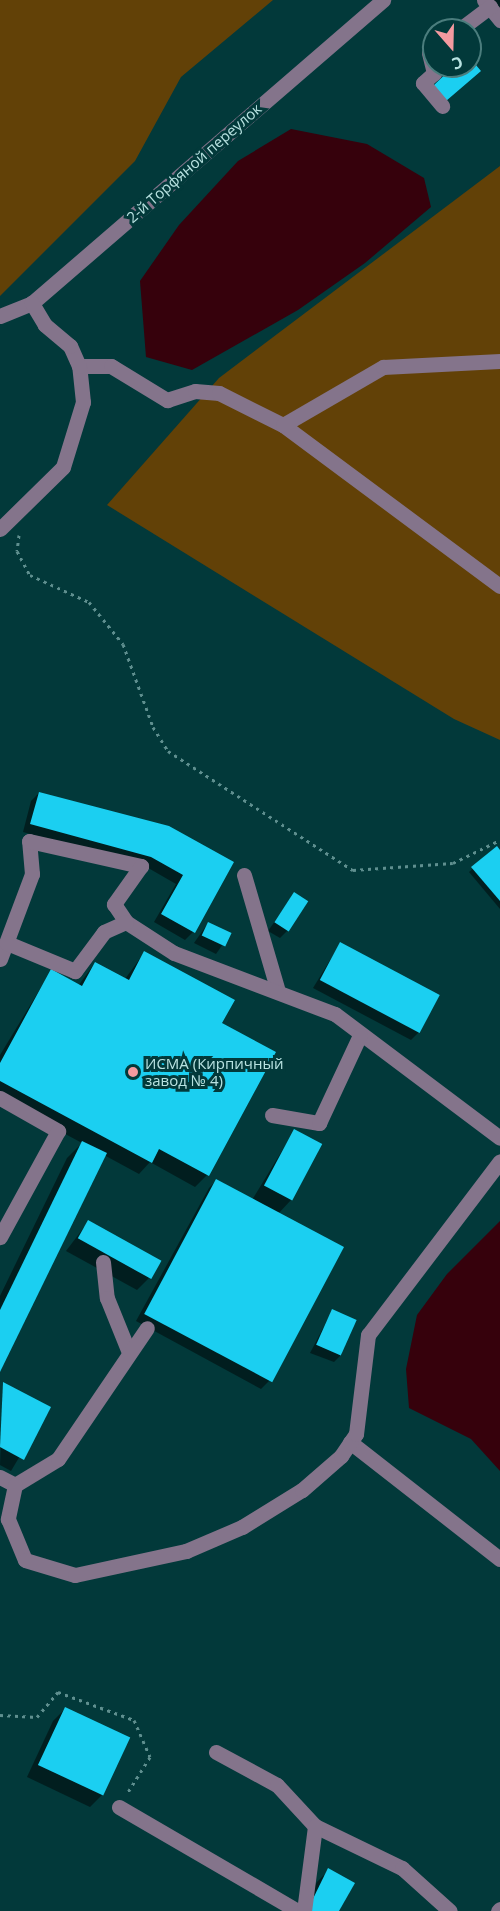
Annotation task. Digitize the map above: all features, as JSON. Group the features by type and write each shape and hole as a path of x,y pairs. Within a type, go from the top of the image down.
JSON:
{"street":[{"name":"2-й Торфяной переулок","path":"0,316 32,303 383,0"},
{"path":"472,18 487,4 500,20"},
{"path":"428,78 423,83 442,106"},
{"path":"0,529 63,467 83,402 79,366 70,346 45,325 32,303"},
{"path":"283,426 383,367 500,361"},
{"path":"79,366 111,366 167,400 195,391 219,393 283,426 500,586"},
{"path":"0,959 32,874 29,841 141,866 114,904 126,922 174,953 335,1014 360,1035 500,1137"},
{"path":"244,876 278,991"},
{"path":"7,943 75,971 104,932 126,922"},
{"path":"272,1115 319,1123 360,1035"},
{"path":"0,1098 58,1131 0,1237"},
{"path":"147,1328 128,1350 58,1459 15,1485 8,1519 25,1560 75,1575 186,1551 242,1527 302,1490 350,1442 368,1335 500,1161"},
{"path":"103,1262 107,1298 128,1350"},
{"path":"350,1442 500,1559"},
{"path":"0,1477 15,1485"},
{"path":"216,1752 277,1785 315,1826 402,1868 450,1911"},
{"path":"119,1807 298,1911"},
{"path":"304,1911 315,1826"}],"path":[{"path":"21,525 17,551 30,575 90,602 123,644 153,727 168,751 204,775 353,870 453,863 500,840"},
{"path":"0,1715 38,1717 58,1692 134,1720 150,1757 119,1807"}],"shaded area":[{"path":"0,0 273,0 181,77 135,161 0,296"},
{"path":"291,129 367,144 424,178 431,207 365,263 298,310 192,370 146,357 140,281 179,225 238,161"},
{"path":"500,166 500,740 454,719 107,505 219,378"},
{"path":"500,1221 500,1471 471,1439 409,1408 406,1369 417,1315 447,1274"}],"building":[{"path":"441,78 473,78 446,101 433,86"},
{"path":"39,792 169,826 234,862 195,933 161,914 183,875 151,857 30,824"},
{"path":"497,846 500,850 500,901 471,867"},
{"path":"294,892 308,901 289,931 274,922"},
{"path":"208,922 232,933 225,947 202,936"},
{"path":"340,942 440,995 420,1033 320,980"},
{"name":"ИСМА (Кирпичный завод № 4)","path":"144,951 235,1000 222,1023 276,1052 209,1176 159,1149 152,1163 0,1081 0,1063 51,969 82,986 95,962 129,980"},
{"path":"294,1129 322,1144 292,1201 264,1186"},
{"path":"82,1141 107,1153 0,1372 0,1310"},
{"path":"216,1179 344,1247 272,1382 144,1314"},
{"path":"88,1220 161,1261 151,1279 78,1238"},
{"path":"332,1309 357,1320 341,1356 316,1345"},
{"path":"3,1382 51,1407 24,1460 0,1447"},
{"path":"65,1707 130,1737 103,1795 38,1765"},
{"path":"328,1868 355,1883 339,1911 307,1911"}],"place":[{"name":"ИСМА (Кирпичный завод № 4)","path":"133,1072"}]}
